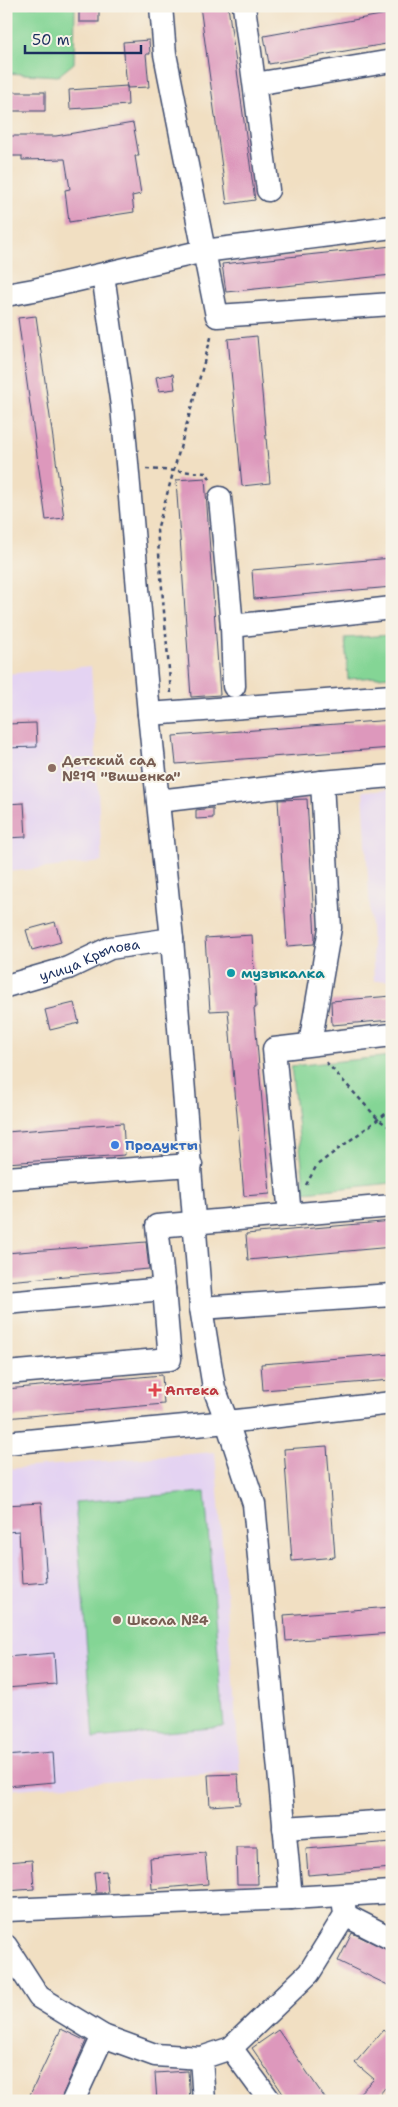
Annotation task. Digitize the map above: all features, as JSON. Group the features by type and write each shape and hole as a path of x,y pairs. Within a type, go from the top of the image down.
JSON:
{"street":[{"path":"161,6 165,54 217,316 392,304"},
{"path":"244,6 268,190"},
{"path":"255,84 392,61"},
{"path":"6,295 204,252 392,227"},
{"path":"103,275 122,406 149,714 172,939 202,1308 214,1388 254,1504 291,1898"},
{"path":"220,498 232,626 234,686"},
{"path":"232,626 392,608"},
{"path":"149,714 392,696"},
{"path":"158,801 392,776"},
{"path":"310,1044 330,928 322,782"},
{"name":"улица Крылова","path":"6,986 68,968 110,948 172,939"},
{"path":"290,1214 274,1049 392,1034"},
{"path":"6,1178 191,1165"},
{"path":"6,1373 170,1359 157,1226 392,1206"},
{"path":"6,1303 164,1289"},
{"path":"202,1308 392,1295"},
{"path":"6,1443 227,1422 392,1403"},
{"path":"284,1828 392,1821"},
{"path":"6,1910 291,1898 344,1905 392,1892"},
{"path":"344,1905 392,1939"},
{"path":"6,1946 39,1997 104,2036 155,2055 201,2058 231,2048 309,1973 344,1905"},
{"path":"73,2101 104,2036"},
{"path":"231,2048 270,2101"},
{"path":"201,2058 204,2101"}],"path":[{"path":"172,712 157,530 217,316"},
{"path":"127,467 207,473 220,498"},
{"path":"310,1044 378,1120 392,1129"},
{"path":"304,1190 317,1165 392,1109"}],"shaded area":[{"name":"Детский сад №19 \"Вишенка\"","path":"91,666 102,862 6,872 6,674"},
{"path":"392,789 392,980 374,981 363,791"},
{"name":"Школа №4","path":"215,1452 240,1771 6,1790 6,1469"}],"green space":[{"path":"6,6 75,6 74,63 58,76 6,73"},
{"path":"392,635 392,676 348,679 345,638"},
{"path":"392,1056 392,1183 305,1192 291,1066"},
{"path":"205,1492 224,1727 94,1738 75,1502"}],"building":[{"path":"79,6 99,6 99,22 79,22"},
{"path":"200,6 228,6 255,200 227,204"},
{"path":"392,13 392,43 269,64 264,36"},
{"path":"149,40 150,54 146,54 149,87 127,88 123,42"},
{"path":"127,86 128,105 70,109 69,90"},
{"path":"6,92 45,92 45,111 6,111"},
{"path":"133,123 139,156 135,156 141,194 132,196 134,212 69,222 65,190 70,189 65,159 22,160 22,156 6,156 6,136 56,136"},
{"path":"392,246 392,275 226,292 222,264"},
{"path":"36,316 64,518 46,520 18,318"},
{"path":"257,336 270,483 242,486 228,339"},
{"path":"173,374 175,389 159,391 156,377"},
{"path":"205,478 220,695 191,697 176,480"},
{"path":"392,558 392,587 254,599 252,570"},
{"path":"392,720 392,748 176,764 173,736"},
{"path":"36,723 37,747 6,748 6,724"},
{"path":"307,799 315,938 314,944 287,946 278,800"},
{"path":"24,803 26,837 6,838 6,804"},
{"path":"213,808 213,818 196,819 196,810"},
{"path":"55,922 61,942 32,950 26,930"},
{"path":"252,935 256,1008 254,1008 270,1194 244,1196 228,1010 210,1011 205,938"},
{"path":"392,996 392,1020 332,1025 331,1001"},
{"path":"74,1003 79,1023 50,1030 45,1010"},
{"path":"123,1123 125,1155 6,1163 6,1132"},
{"path":"392,1221 392,1247 248,1260 246,1234"},
{"path":"146,1242 149,1269 6,1281 6,1253"},
{"path":"392,1354 392,1380 263,1390 261,1364"},
{"path":"162,1375 164,1404 6,1418 6,1389"},
{"path":"327,1446 335,1557 292,1561 284,1449"},
{"path":"41,1503 47,1582 22,1584 19,1531 6,1532 6,1505"},
{"path":"392,1607 392,1633 286,1641 284,1615"},
{"path":"54,1653 56,1684 6,1688 6,1657"},
{"path":"53,1752 55,1782 6,1786 6,1756"},
{"path":"238,1774 240,1804 210,1806 208,1775"},
{"path":"392,1842 392,1868 308,1875 306,1849"},
{"path":"236,1847 257,1847 258,1884 237,1884"},
{"path":"205,1853 208,1884 152,1889 150,1858"},
{"path":"32,1860 34,1889 6,1891 6,1862"},
{"path":"106,1871 108,1893 96,1893 94,1872"},
{"path":"352,1933 392,1952 392,1987 338,1961"},
{"path":"61,2029 86,2041 60,2101 27,2101"},
{"path":"278,2030 327,2101 288,2101 252,2048"},
{"path":"383,2030 392,2038 392,2094 385,2088 374,2101 351,2101 374,2079 355,2063"},
{"path":"188,2071 190,2101 157,2101 155,2073"}],"place":[{"name":"Детский сад №19 \"Вишенка\"","path":"52,768"},
{"name":"музыкалка","path":"231,973"},
{"name":"Продукты","path":"115,1145"},
{"name":"Аптека","path":"155,1390"},
{"name":"Школа №4","path":"117,1620"}]}
